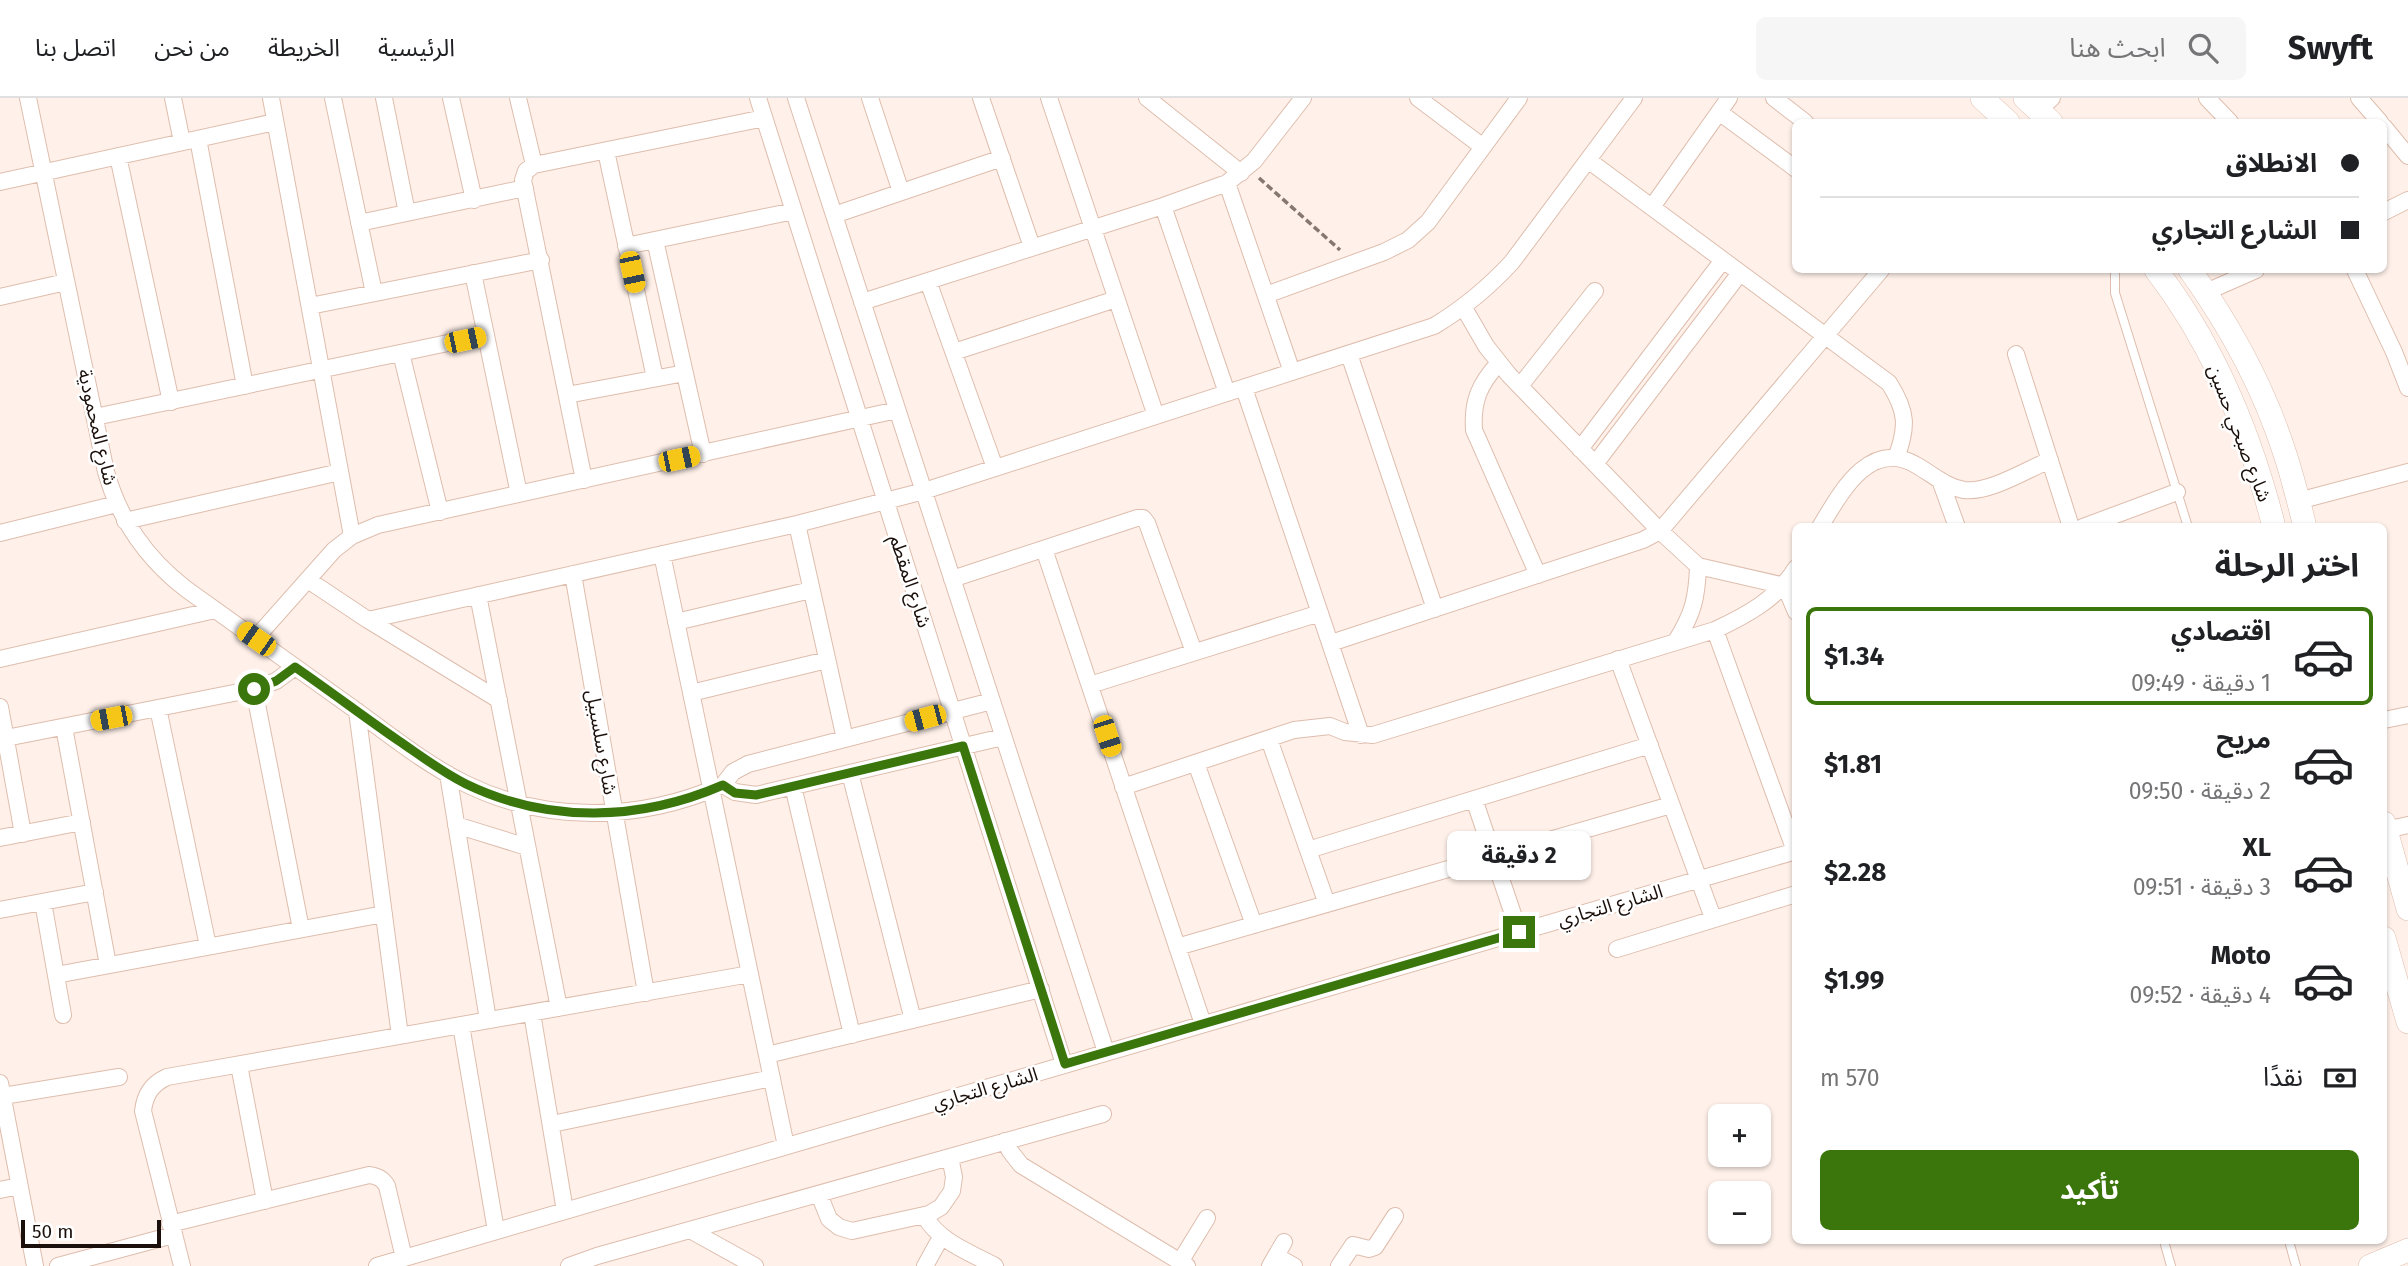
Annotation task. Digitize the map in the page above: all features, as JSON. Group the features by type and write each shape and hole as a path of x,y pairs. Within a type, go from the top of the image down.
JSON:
{"street":[{"name":"شارع المحمودية","path":"28,98 106,472 125,521 158,565 215,610 448,774 482,791 518,804 556,811 615,814 674,804 717,788 733,772 748,764 992,701"},
{"path":"173,98 190,141 245,386"},
{"path":"271,98 352,536"},
{"path":"333,98 374,293"},
{"path":"384,98 407,214"},
{"path":"451,98 474,200"},
{"path":"519,98 534,165"},
{"name":"شارع المقطم","path":"758,98 1065,1064"},
{"name":"شارع المقطم","path":"796,98 1106,1052"},
{"path":"870,98 901,192"},
{"path":"981,98 1032,247"},
{"path":"1049,98 1156,416"},
{"path":"1147,98 1244,171"},
{"path":"1418,98 1483,147"},
{"path":"1266,295 1384,252 1408,240 1428,222 1518,98"},
{"path":"368,620 797,524 923,491 1434,326 1464,308 1489,287 1512,262 1634,98"},
{"path":"1651,207 1729,98"},
{"path":"1774,98 1801,119"},
{"path":"1982,98 2001,119"},
{"path":"2207,98 2227,119"},
{"path":"2359,98 2377,119"},
{"path":"862,302 1227,183 1244,171 1299,99"},
{"path":"1719,112 1792,166"},
{"path":"584,480 524,175 534,165 764,118"},
{"path":"0,182 275,122"},
{"path":"2387,131 2408,156"},
{"path":"606,151 656,379"},
{"path":"118,156 171,402"},
{"path":"834,215 1002,158"},
{"path":"1588,160 1889,383 1900,400 1905,419 1904,439 1896,458"},
{"path":"1227,183 1292,372"},
{"path":"359,223 525,188"},
{"path":"2387,210 2408,200"},
{"path":"1163,205 1227,393"},
{"path":"626,246 794,211"},
{"path":"655,240 703,454"},
{"path":"310,306 541,260"},
{"path":"1580,449 1723,260"},
{"path":"473,273 519,494"},
{"path":"1595,464 1740,273"},
{"path":"1331,643 1643,540 1660,531 1879,273"},
{"name":"شارع صبحي حسين","path":"2158,273 2197,333 2230,397 2273,523"},
{"name":"شارع صبحي حسين","path":"2192,273 2242,352 2258,385 2286,454 2304,523"},
{"path":"2206,292 2249,273"},
{"path":"2356,273 2408,388"},
{"path":"928,281 995,468"},
{"path":"0,296 66,282"},
{"path":"1520,386 1595,291"},
{"path":"954,352 1116,299"},
{"path":"1464,308 1499,363 1660,531 1698,566 1785,586"},
{"path":"95,417 486,335"},
{"path":"401,353 440,512"},
{"path":"1349,354 1435,609"},
{"path":"2015,354 2070,523"},
{"path":"1499,363 1486,377 1477,393 1473,411 1474,430 1538,575"},
{"path":"567,396 685,373"},
{"path":"1244,388 1362,735"},
{"path":"256,639 334,550 352,536 378,525 897,410"},
{"path":"1823,523 1844,486 1858,471 1876,462 1896,458 1914,463 1954,488 1983,489 2050,460"},
{"path":"125,521 340,472"},
{"path":"2298,501 2408,472"},
{"path":"1940,481 1956,523"},
{"path":"2093,523 2177,492"},
{"path":"0,533 117,504"},
{"path":"952,579 1137,518 1143,519 1147,523 1194,652"},
{"path":"797,524 845,739"},
{"path":"1044,549 1203,1024"},
{"path":"662,554 691,693 717,788 750,974 786,1146"},
{"path":"1675,641 1689,619 1697,594 1698,566"},
{"name":"شارع سلسبيل","path":"573,574 646,993"},
{"path":"1124,787 1304,728 1330,726 1345,732 1373,735 1715,630 1764,604 1785,586 1792,575"},
{"path":"308,580 499,700"},
{"path":"1785,586 1792,602"},
{"path":"676,622 811,590"},
{"path":"478,595 559,1008"},
{"path":"0,659 215,610"},
{"path":"1090,685 1320,613"},
{"path":"1715,630 1792,843"},
{"path":"1618,659 1713,918"},
{"path":"691,693 827,660"},
{"path":"6,738 254,689 276,681 295,667"},
{"path":"254,689 301,929"},
{"path":"0,707 23,834"},
{"path":"158,708 208,946"},
{"path":"357,711 400,1036"},
{"path":"2387,719 2408,715"},
{"path":"64,727 108,965"},
{"path":"717,788 749,795 1003,737"},
{"path":"1269,739 1327,904"},
{"path":"1308,850 1650,745"},
{"path":"1196,763 1254,925"},
{"path":"850,773 913,1020"},
{"path":"448,774 488,1020"},
{"path":"793,786 852,1035"},
{"path":"1474,799 1519,932"},
{"path":"1177,947 1671,805"},
{"path":"0,838 82,822"},
{"path":"456,825 527,847"},
{"path":"2387,827 2408,825"},
{"path":"2387,837 2408,909"},
{"name":"الشارع التجاري","path":"377,1266 1792,852"},
{"path":"0,910 95,892"},
{"path":"1617,949 1792,895"},
{"path":"43,902 63,1015"},
{"path":"56,975 384,914"},
{"path":"2387,948 2408,1022"},
{"path":"182,1266 145,1120 144,1102 147,1094 167,1077 750,974"},
{"path":"767,1055 1041,989"},
{"path":"531,1013 565,1211"},
{"path":"461,1025 496,1231"},
{"path":"239,1065 265,1201"},
{"path":"35,1266 1,1090 119,1077"},
{"path":"551,1124 772,1078"},
{"path":"569,1266 1104,1114"},
{"path":"1005,1141 1021,1165 1184,1264 1207,1218"},
{"path":"819,1194 829,1219 846,1230 859,1231 923,1215 936,1211 950,1197 954,1177 950,1157"},
{"path":"58,1266 265,1201 369,1175 380,1177 387,1186 404,1258"},
{"path":"0,1190 19,1186"},
{"path":"923,1215 941,1237 995,1266"},
{"path":"1339,1266 1353,1245 1369,1249 1378,1245 1395,1216"},
{"path":"690,1230 755,1266"},
{"path":"925,1266 941,1237"},
{"path":"2370,1266 2408,1250"},
{"path":"1277,1255 1294,1266"}],"lane":[{"path":"2115,273 2115,293 2187,523"},
{"path":"2165,1244 2171,1266"},
{"path":"2290,1244 2296,1266"}],"path":[{"path":"1244,171 1354,263"}],"route":[{"path":"254,689 276,681 295,667 429,762 464,783 518,804 576,813 635,812 674,804 723,785 735,793 756,795 963,746 1065,1064 1519,932"}]}
